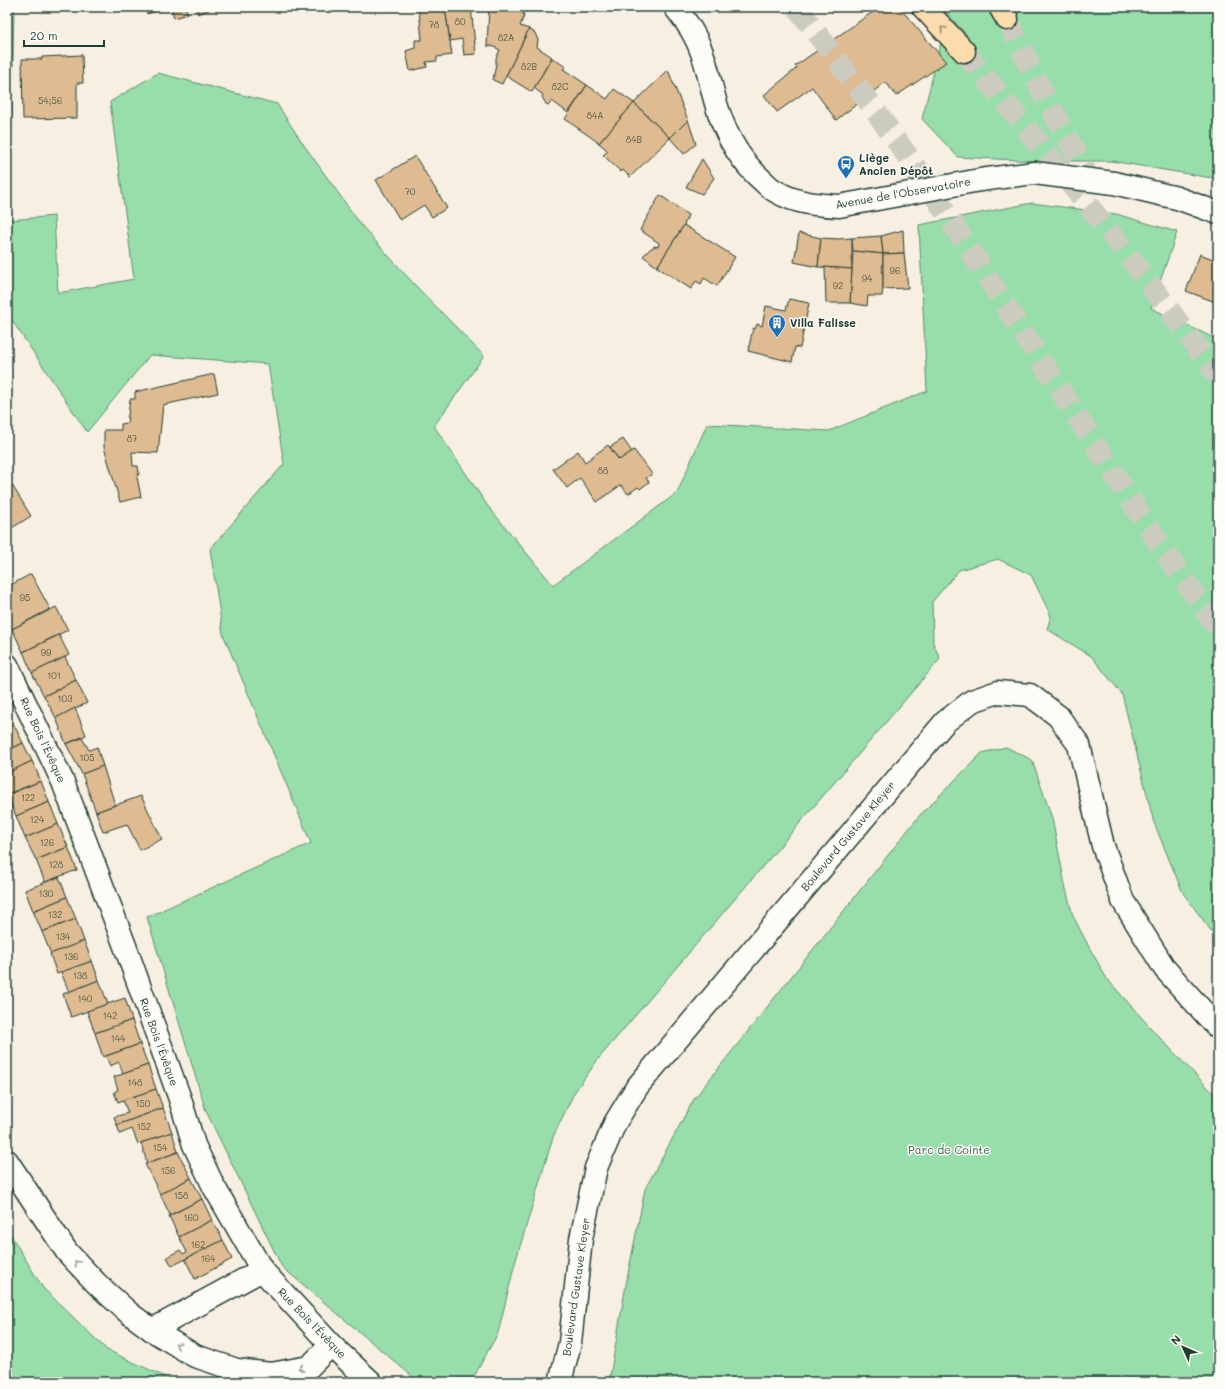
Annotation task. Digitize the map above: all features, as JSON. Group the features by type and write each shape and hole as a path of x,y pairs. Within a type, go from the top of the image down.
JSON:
{"highway":[{"path":"923,7 964,51"}],"street":[{"name":"Avenue de l'Observatoire","path":"675,7 694,35 702,55 718,110 735,150 751,170 776,192 798,201 817,205 839,206 980,180 1034,173 1114,183 1177,198 1218,213"},
{"name":"Rue Bois l'Évêque","path":"7,665 63,782 125,946 180,1099 194,1145 214,1187 262,1270 331,1345 371,1382"},
{"name":"Boulevard Gustave Kleyer","path":"560,1382 570,1343 581,1239 596,1168 615,1123 637,1087 945,722 972,701 998,692 1030,695 1058,716 1079,745 1103,846 1123,901 1165,969 1218,1028"},
{"path":"7,1161 67,1252 97,1284 123,1308 152,1330 195,1356 237,1370 271,1374 309,1367 331,1345"},
{"path":"152,1330 262,1270"}],"green space":[{"path":"7,7 14,7 10,220 54,216 58,293 134,279 110,102 158,73 277,104 301,141 361,225 412,282 484,356 434,426 487,505 553,585 677,493 707,424 829,431 927,391 919,225 1032,203 1116,214 1177,232 1151,308 1218,340 1218,940 1183,893 1154,823 1122,694 1091,656 1047,629 1051,616 1031,575 998,559 959,570 932,602 933,643 940,659 599,1058 574,1093 553,1137 515,1263 498,1333 471,1382 419,1382 282,1267 206,1111 147,917 311,843 223,634 210,549 284,464 268,364 150,355 87,432 7,313"},
{"path":"941,7 987,7 999,27 1014,7 1211,7 1218,9 1218,179 1111,161 1036,161 958,157 922,119 941,43 967,35"},
{"name":"Parc de Cointe","path":"1006,747 1032,760 1052,818 1065,885 1073,916 1107,979 1158,1036 1218,1098 1218,1382 609,1382 645,1189 694,1099 920,815 982,753"},
{"path":"7,1229 43,1288 107,1350 176,1382 7,1382"}],"building":[{"path":"145,7 170,7 147,14"},
{"path":"171,7 185,7 188,14 174,18"},
{"path":"196,7 217,7 198,14"},
{"path":"445,7 452,55 437,57 437,61 426,62 427,67 410,71 406,51 415,48 415,40 422,40 419,10"},
{"path":"445,7 471,7 476,54 464,55 462,39 450,41"},
{"path":"489,7 518,7 524,16 520,26 529,29 502,84 493,80 496,58 500,50 492,46 487,46"},
{"path":"880,7 899,7 946,62 896,96 886,82 836,120 812,87 777,112 764,95 797,68 795,66"},
{"path":"529,29 535,33 538,40 537,47 552,57 532,92 506,76"},
{"path":"82,55 83,83 77,83 77,118 23,119 22,59 42,59 42,57"},
{"path":"552,58 566,67 563,69 587,85 568,113 552,101 549,105 546,104 542,97 543,95 534,88"},
{"path":"668,70 688,120 670,138 634,103"},
{"path":"587,85 607,99 614,89 634,103 599,143 565,119"},
{"path":"634,103 670,138 630,177 623,170 621,172 603,155 608,151 599,143"},
{"path":"688,120 696,144 684,154 670,138"},
{"path":"415,156 447,208 432,217 424,205 400,220 376,180"},
{"path":"702,159 714,178 702,194 686,187"},
{"path":"660,195 688,215 684,225 657,267 643,256 655,246 658,247 659,243 640,230"},
{"path":"684,225 735,257 717,286 704,278 701,284 696,281 691,289 657,267"},
{"path":"903,230 904,253 883,254 881,236"},
{"path":"799,233 821,238 818,267 794,262"},
{"path":"881,236 883,254 853,251 852,238"},
{"path":"821,238 852,238 852,269 818,267"},
{"path":"853,251 883,254 882,296 868,296 867,306 850,303"},
{"path":"904,253 908,288 883,289 883,254"},
{"path":"1200,254 1218,261 1218,303 1186,291"},
{"path":"825,267 852,269 850,303 826,303"},
{"name":"Villa Falisse","path":"789,299 809,303 800,348 795,347 792,362 748,351 753,328 755,329 757,324 762,326 766,306 786,310"},
{"path":"214,374 218,393 163,405 158,453 132,452 133,466 138,466 139,474 137,477 141,497 120,502 104,447 104,430 121,430 121,424 127,423 130,399 135,399 135,392"},
{"path":"623,439 632,452 619,460 610,447"},
{"path":"608,445 619,460 634,450 652,474 646,478 649,482 640,489 638,487 628,494 621,485 597,502 580,478 567,488 553,469 578,451 585,462"},
{"path":"7,477 31,516 7,531"},
{"path":"31,574 50,609 12,629 7,619 7,587"},
{"path":"56,607 68,630 23,652 12,629"},
{"path":"59,635 69,655 32,673 23,652"},
{"path":"65,657 76,680 44,696 32,673"},
{"path":"76,680 87,703 56,718 44,696"},
{"path":"75,708 86,735 66,744 56,718"},
{"path":"7,710 14,725 7,729"},
{"path":"14,725 23,743 7,751 7,729"},
{"path":"82,738 89,750 97,747 103,766 82,774 66,744"},
{"path":"23,743 32,761 7,773 7,751"},
{"path":"32,761 41,781 10,793 7,788 7,773"},
{"path":"103,766 115,805 96,812 82,774"},
{"path":"41,781 49,802 16,816 7,795"},
{"path":"141,796 162,839 140,850 127,824 103,832 96,812"},
{"path":"49,802 58,824 25,838 16,816"},
{"path":"58,824 68,847 36,860 25,838"},
{"path":"68,847 77,870 45,882 36,860"},
{"path":"59,877 67,897 33,911 25,890"},
{"path":"67,897 76,919 42,932 33,911"},
{"path":"76,919 84,941 51,954 42,932"},
{"path":"84,941 92,961 57,974 50,954"},
{"path":"92,961 99,980 69,992 61,972"},
{"path":"99,980 108,1004 71,1017 63,994"},
{"path":"125,998 132,1020 95,1033 87,1011"},
{"path":"132,1020 140,1044 103,1057 95,1033"},
{"path":"140,1044 148,1065 123,1074 119,1062 110,1066 106,1056"},
{"path":"148,1065 156,1089 118,1102 114,1092 118,1090 114,1077"},
{"path":"156,1089 163,1108 117,1125 114,1117 128,1113 123,1100"},
{"path":"163,1108 172,1132 138,1144 132,1129 120,1134 117,1125"},
{"path":"172,1132 178,1152 147,1163 141,1143"},
{"path":"178,1152 191,1178 160,1194 145,1164"},
{"path":"191,1178 202,1199 170,1215 160,1194"},
{"path":"202,1199 212,1220 179,1237 169,1216"},
{"path":"212,1220 223,1240 172,1266 167,1257 180,1250 183,1254 187,1252 179,1237"},
{"path":"223,1240 232,1259 195,1279 185,1259"}],"tunnel":[{"path":"797,7 872,106 926,182 1154,536 1218,629"},
{"path":"1007,19 1041,89 1098,195"},
{"path":"964,51 1132,260 1218,376"}],"place":[{"name":"Liège Ancien Dépôt","path":"846,179"},
{"name":"Villa Falisse","path":"777,338"}]}
